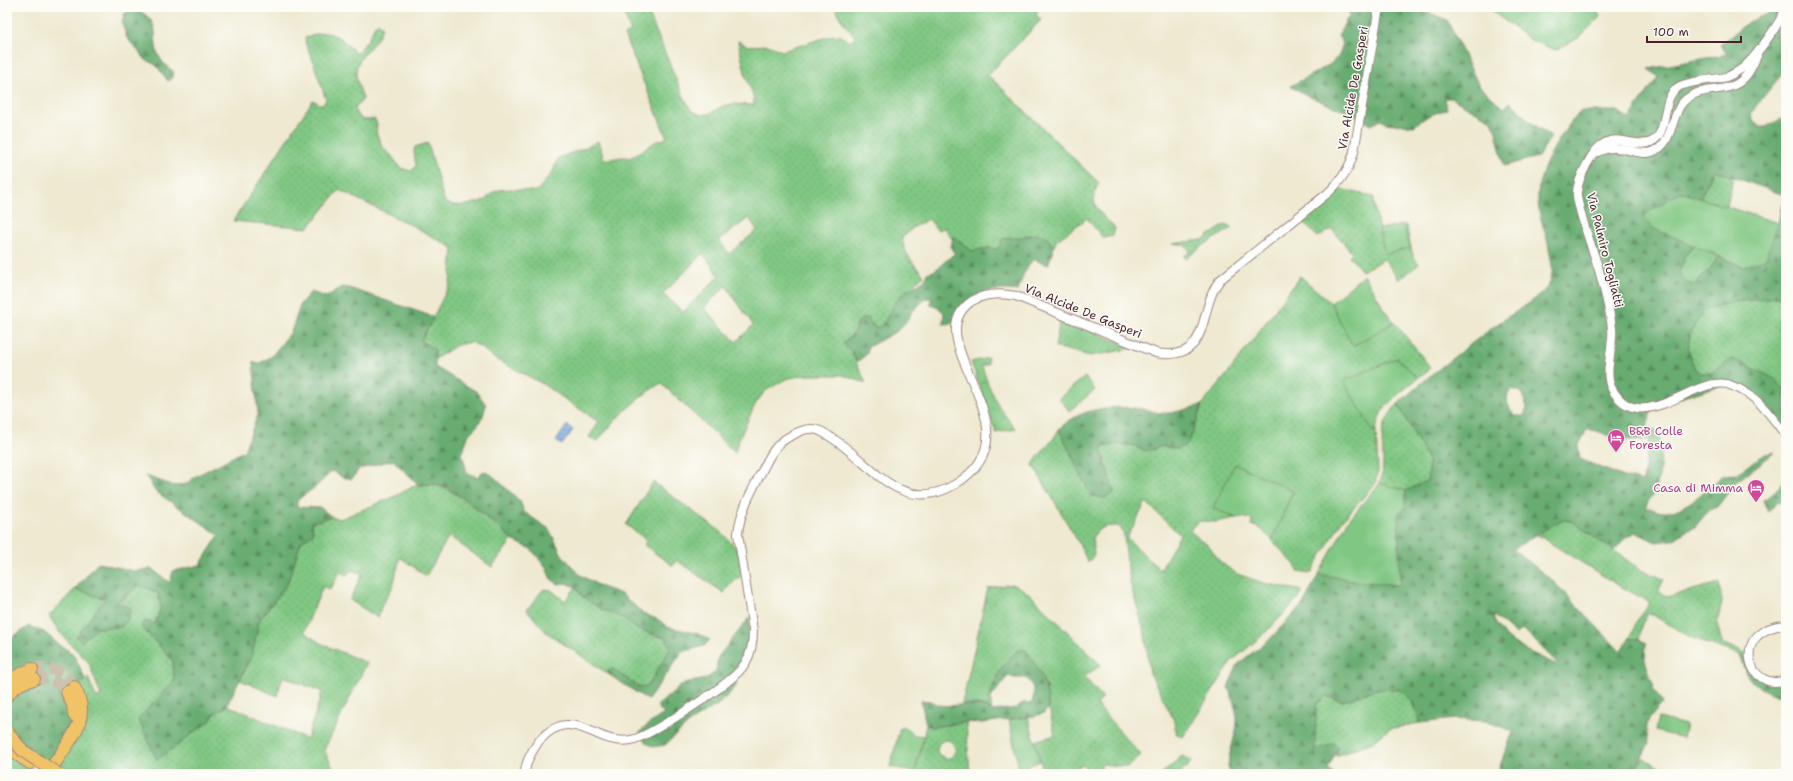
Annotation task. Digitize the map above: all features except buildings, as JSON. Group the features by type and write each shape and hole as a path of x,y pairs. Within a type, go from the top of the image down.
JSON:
{"highway":[{"path":"7,681 33,674 12,689 7,696"},
{"path":"52,772 63,750 74,736 81,715 79,699 70,690"},
{"path":"7,732 23,751 52,772"},
{"path":"7,748 30,763"},
{"path":"7,752 52,772"}],"street":[{"name":"Via Alcide De Gasperi","path":"524,774 535,747 542,738 556,727 563,724 572,724 588,729 611,740 620,741 642,737 716,690 735,676 745,663 753,645 753,630 738,534 739,522 768,459 774,449 782,441 811,428 821,430 839,442 886,481 902,491 912,494 926,494 942,490 960,481 972,470 984,450 988,429 984,411 956,336 958,316 970,302 991,294 1016,296 1156,353 1177,353 1194,343 1200,334 1213,291 1220,280 1328,193 1338,183 1349,168 1354,152 1379,7"},
{"name":"Via Palmiro Togliatti","path":"1786,7 1782,16 1761,47 1744,67 1728,76 1694,82 1677,88 1669,99 1661,130 1653,141 1640,145 1618,140 1604,143 1594,153 1586,165 1576,193 1600,269 1612,330 1608,374 1611,388 1622,402 1636,408 1652,408 1712,384 1729,384 1755,397 1786,435"},
{"name":"Via Palmiro Togliatti","path":"1594,153 1613,148 1633,152 1651,152 1661,147 1668,136 1681,105 1691,96 1702,90 1719,90 1730,87 1742,80 1752,67 1761,47"},
{"path":"1786,625 1769,628 1758,634 1750,648 1749,656 1753,669 1764,679 1777,682 1786,680"}],"green space":[{"path":"621,7 646,7 681,91 691,110 701,115 708,114 723,106 732,104 754,105 754,98 746,77 738,41 748,46 768,45 782,51 834,35 841,36 850,42 855,37 840,18 835,7 1035,7 1038,11 1035,13 1041,20 988,75 1099,183 1095,190 1095,202 1100,213 1115,228 1113,236 1103,238 1087,218 1056,241 1054,247 1040,234 1017,238 1009,237 997,249 988,248 971,251 964,244 953,237 952,239 945,228 937,230 929,219 914,227 902,237 904,248 909,258 924,275 914,284 916,287 909,289 898,299 883,324 878,329 869,322 858,322 852,334 843,342 851,351 866,383 842,375 804,375 786,379 765,391 756,403 738,441 735,453 661,383 626,410 597,442 589,437 599,422 541,383 494,358 482,348 471,342 457,345 435,359 435,350 421,341 450,284 453,248 413,226 339,190 308,228 233,221 313,100 319,104 323,104 326,100 306,45 305,38 321,33 334,35 345,42 356,54 368,40 375,25 378,22 382,26 377,39 357,65 356,75 363,99 355,109 357,115 363,120 375,119 377,125 376,131 379,140 384,149 401,168 411,171 416,166 414,151 415,147 428,143 446,203 461,205 486,200 490,194 496,191 509,189 537,191 553,172 558,158 587,147 598,141 604,159 608,159 624,157 630,158 655,142 667,138 624,35 631,32","holes":["749,218 757,230 729,254 719,240","703,253 719,276 683,312 663,294","726,286 753,325 736,342 704,308"]},
{"path":"1347,7 1415,7 1447,20 1479,86 1504,108 1511,102 1528,120 1551,137 1538,157 1504,166 1495,127 1491,120 1451,98 1445,98 1447,109 1428,116 1414,126 1386,123 1381,120 1371,125 1357,116 1310,97 1291,86 1329,65 1339,56 1343,43 1338,36 1347,19 1350,17"},
{"path":"1488,7 1595,7 1600,17 1580,37 1556,50 1532,41"},
{"path":"134,8 151,20 154,27 158,54 163,62 174,72 173,78 168,81 156,65 146,60 127,38 122,23 124,14"},
{"path":"1778,9 1778,39 1786,33 1786,69 1756,106 1751,115 1757,125 1761,126 1766,126 1786,117 1786,297 1743,301 1710,308 1699,317 1690,336 1688,346 1691,361 1700,373 1712,373 1731,359 1741,362 1775,379 1786,391 1786,432 1756,396 1729,383 1650,407 1651,412 1647,428 1654,429 1658,432 1660,437 1661,454 1656,489 1646,507 1665,512 1680,508 1704,492 1722,475 1736,474 1765,454 1775,452 1736,482 1717,507 1709,510 1694,528 1686,531 1673,540 1656,542 1635,532 1623,540 1614,551 1572,521 1561,520 1513,549 1553,581 1620,651 1629,639 1639,639 1646,643 1645,660 1654,687 1652,688 1663,703 1648,721 1647,736 1649,744 1637,766 1654,774 1497,774 1513,731 1485,721 1454,719 1420,723 1412,702 1400,690 1376,689 1344,701 1326,696 1316,705 1315,751 1333,743 1338,748 1328,769 1334,774 1229,774 1228,767 1237,717 1233,699 1228,687 1238,664 1270,639 1303,604 1319,574 1358,581 1400,585 1398,513 1405,508 1406,491 1427,481 1429,462 1398,404 1448,362 1500,322 1535,299 1547,288 1552,273 1551,258 1539,210 1538,199 1541,176 1558,140 1581,111 1618,111 1629,119 1658,77 1649,69 1727,54 1720,45 1747,23","holes":["1714,170 1784,195 1778,223 1744,267 1719,257 1706,273 1693,285 1683,280 1679,274 1685,256 1693,245 1653,228 1680,192 1700,198","1512,389 1521,392 1527,407 1524,416 1515,416 1510,410 1507,399 1509,392","1587,429 1621,440 1649,439 1643,482 1624,477 1580,459 1578,447","1493,615 1516,634 1523,629 1558,664 1555,664 1518,646 1509,639 1496,624"]},
{"path":"1714,170 1733,177 1727,207 1700,198"},
{"path":"1341,189 1374,197 1374,205 1379,229 1406,225 1413,256 1419,264 1399,280 1384,259 1362,271 1349,256 1352,253 1332,229 1318,237 1300,220"},
{"path":"1680,192 1778,223 1766,258 1744,267 1653,228 1643,216"},
{"path":"1225,225 1232,228 1202,246 1186,259 1184,256 1190,252 1187,247 1180,244 1172,244 1202,240"},
{"path":"1403,225 1410,248 1385,254 1379,229"},
{"path":"1032,234 1046,236 1054,247 1048,265 1033,259 1023,275 1018,291 998,290 978,294 963,305 957,313 953,323 943,324 944,313 939,308 931,305 931,298 926,298 911,313 908,320 897,331 868,347 867,354 857,362 851,351 842,343 853,334 862,319 868,318 872,325 877,329 881,326 902,294 923,281 927,273 934,271 955,253 951,247 953,237 971,251 988,248 997,249 1001,245 1001,239 1009,237 1015,239"},
{"path":"1693,245 1719,257 1706,273 1693,285 1683,280 1679,274 1685,256"},
{"path":"1364,275 1394,322 1353,346 1331,303"},
{"path":"1300,276 1331,303 1353,346 1394,322 1431,368 1418,378 1397,359 1382,365 1373,432 1376,430 1378,472 1375,484 1342,521 1311,573 1297,571 1295,565 1272,540 1293,491 1213,508 1236,518 1215,522 1200,521 1193,526 1190,531 1210,547 1220,562 1237,574 1264,583 1302,591 1296,601 1264,634 1232,661 1183,737 1177,735 1173,718 1150,673 1145,634 1130,583 1123,531 1119,526 1100,529 1092,538 1094,555 1088,563 1080,545 1033,465 1059,429 1091,496 1114,493 1101,448 1115,444 1132,445 1146,451 1163,446 1175,449 1189,443 1202,405 1229,372","holes":["1146,502 1180,535 1160,570 1127,538"]},
{"path":"342,287 349,288 434,317 421,341 435,350 435,367 477,392 486,405 483,416 477,426 469,434 462,453 467,473 477,477 483,471 492,475 520,501 524,512 549,529 562,555 580,575 602,587 621,594 644,614 659,620 667,627 696,633 710,640 704,646 682,652 648,700 608,674 608,671 613,669 639,687 644,687 649,684 669,651 670,647 666,638 637,629 621,617 600,609 582,596 576,587 566,583 558,584 551,579 545,566 531,549 512,540 504,531 465,499 448,488 436,484 419,485 393,460 359,469 352,479 342,477 332,471 317,486 297,500 297,507 321,508 332,517 312,522 313,534 301,542 287,584 259,621 252,656 226,707 214,714 210,721 157,760 138,719 174,681 173,661 141,626 145,621 155,624 161,607 158,593 139,585 125,597 116,602 131,608 128,620 121,627 97,628 81,642 76,637 105,599 75,589 98,563 134,571 152,569 170,583 173,571 200,565 219,535 155,491 146,476 174,486 186,484 198,475 244,451 258,414 253,362 258,364 271,357 291,332 301,303 311,292 326,297"},
{"path":"1786,297 1786,391 1775,379 1719,368 1711,373 1700,373 1691,361 1688,346 1690,336 1696,323 1704,312 1719,305 1756,299"},
{"path":"1060,319 1134,348 1090,356 1055,347"},
{"path":"988,358 988,364 982,366 988,383 995,399 1016,429 996,433 971,362"},
{"path":"1397,358 1418,378 1395,397 1381,413 1376,428 1373,432 1344,381"},
{"path":"1085,377 1095,390 1069,411 1059,398"},
{"path":"1398,404 1430,462 1427,481 1406,491 1380,483 1383,461 1382,442 1385,424"},
{"path":"1202,405 1189,443 1183,447 1175,449 1163,446 1146,451 1132,445 1115,444 1101,448 1114,493 1105,498 1091,496 1059,429 1077,416 1098,409 1119,407 1166,413 1177,412"},
{"path":"1235,464 1293,491 1272,540 1260,528 1251,525 1252,520 1242,517 1236,518 1213,508"},
{"path":"1786,479 1786,507 1779,501 1768,512 1763,500 1770,496"},
{"path":"653,482 722,533 739,552 742,575 728,587 724,593 676,560 673,566 644,545 647,540 626,525"},
{"path":"1380,483 1406,491 1405,509 1398,513 1400,585 1358,581 1319,574 1348,521"},
{"path":"424,484 441,487 456,494 499,527 512,540 492,567 449,536 426,576 400,557 393,586 381,607 378,618 350,600 362,574 352,570 347,575 340,572 330,590 323,586 304,632 320,643 367,663 324,750 336,774 65,774 56,768 73,743 76,685 88,678 96,697 101,696 89,663 60,633 49,616 75,589 105,599 76,637 81,642 97,628 121,627 116,602 125,597 139,585 158,593 161,607 155,624 141,626 173,661 174,681 139,719 210,721 214,714 227,705 307,739 322,692 283,676 277,696 240,680 252,656 259,621 287,584 301,542 313,533 312,522 332,517 340,519 396,496 414,486"},
{"path":"1561,520 1572,521 1641,570 1664,579 1659,590 1667,597 1719,583 1722,601 1717,624 1722,643 1746,654 1748,661 1740,655 1690,637 1648,612 1641,629 1639,639 1629,639 1637,621 1650,602 1616,584 1536,534"},
{"path":"1011,584 1030,594 1101,665 1084,677 1103,698 1096,704 1141,755 1127,767 1102,764 1100,774 1087,774 1084,765 1067,771 1069,774 1044,774 1035,741 1055,735 1046,687 1018,650 990,699 992,711 974,704 962,704 988,588"},
{"path":"576,587 582,596 609,613 621,617 654,636 666,638 670,647 669,651 649,684 643,687 639,686 613,669 608,671 608,674 546,632 526,609 544,589 551,590 565,601"},
{"path":"750,617 748,645 737,667 736,687 719,704 691,721 665,745 653,747 643,739 640,732 664,714 657,706 684,683 707,679 716,671 718,657"},
{"path":"29,626 44,632 72,653 85,679 83,682 76,685 72,715 66,737 47,764 33,756 9,728 7,719 7,711 12,695 32,667 30,663 7,675 7,641"},
{"path":"1018,650 1026,650 1042,677 1049,708 1044,713 1035,716 982,723 966,722 932,727 926,724 921,701 929,701 946,706 979,705 992,711 1017,708 1023,703 1032,703 1033,689 1031,683 1026,678 1014,678 1008,676 990,699 996,679 1003,666"},
{"path":"1740,655 1748,661 1752,670 1786,683 1786,700 1756,685 1747,674"},
{"path":"1376,689 1400,690 1412,702 1420,723 1389,729 1375,741 1336,756 1338,748 1315,752 1316,705 1326,696 1344,701"},
{"path":"1028,717 1040,761 1019,770 1009,720"},
{"path":"1658,718 1686,725 1683,738 1655,731"},
{"path":"966,722 970,774 914,774 926,725 932,727","holes":["945,740 951,741 956,749 952,757 946,759 938,754 937,747"]},
{"path":"905,727 914,735 924,736 914,774 910,774 910,771 890,767 900,728"},
{"path":"7,755 35,771 35,774 7,774"},
{"path":"1182,756 1191,761 1187,768 1184,768 1180,774 1162,774"},
{"path":"1643,758 1672,774 1654,774 1637,767"},
{"path":"1019,768 1020,774 997,774 996,770"}],"water":[{"path":"567,425 573,430 562,445 556,441"}],"tunnel":[{"path":"32,669 45,668 56,670 66,677 74,687"},
{"path":"34,679 48,679 60,685 67,692"}],"place":[{"name":"B&B Colle Foresta","path":"1616,453"},
{"name":"Casa di Mimma","path":"1756,503"}]}
